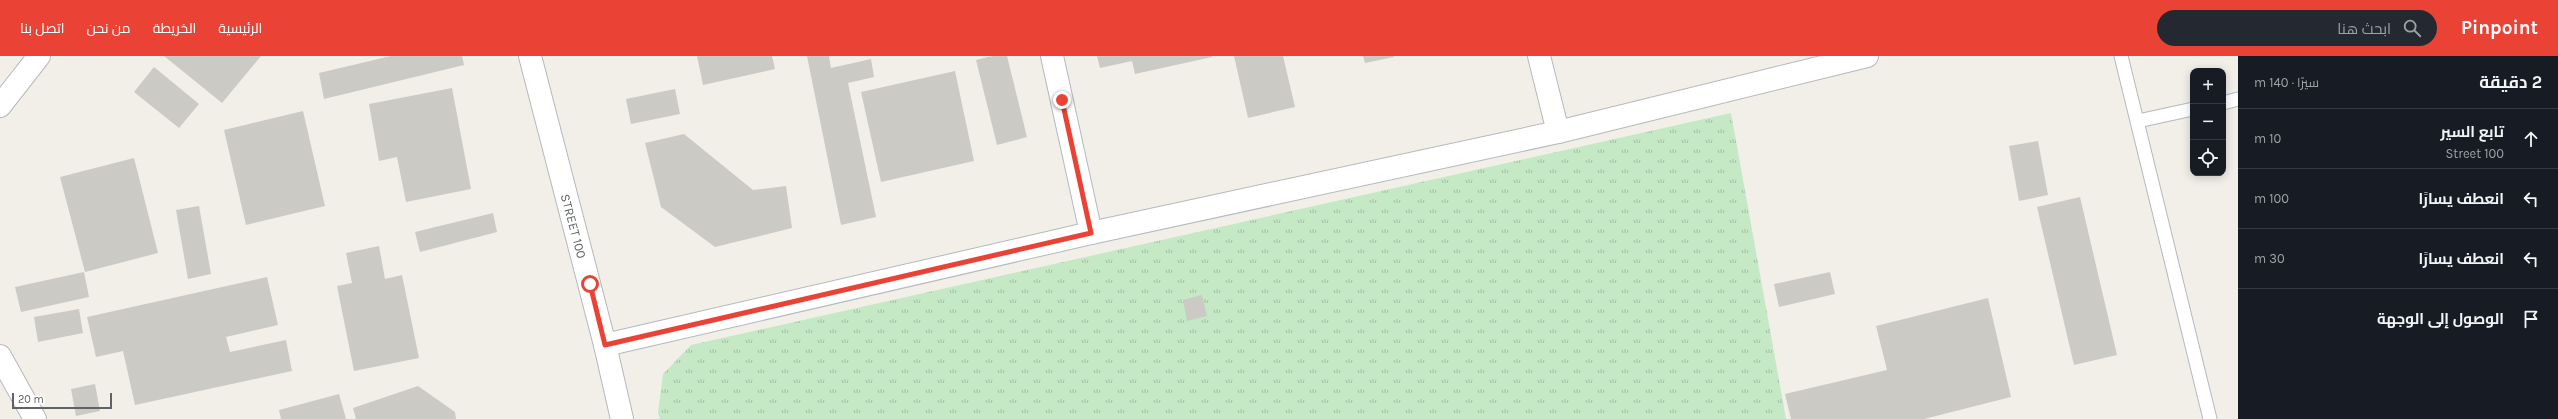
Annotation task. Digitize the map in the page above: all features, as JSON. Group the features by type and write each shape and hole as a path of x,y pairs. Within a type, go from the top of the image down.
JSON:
{"street":[{"path":"0,106 39,56"},
{"name":"STREET 100","path":"530,56 605,345 622,419"},
{"path":"1052,56 1091,233"},
{"path":"1539,56 1558,132"},
{"path":"605,345 1091,233 1558,132 1867,56"},
{"path":"0,356 35,419"}],"lane":[{"path":"2121,56 2210,419"},
{"path":"2226,102 2238,99"},
{"path":"2138,121 2190,110"}],"green space":[{"path":"1731,113 1786,419 660,419 658,413 663,374 691,345"}],"building":[{"path":"164,56 261,56 222,103"},
{"path":"391,56 462,56 464,65 324,99 319,73"},
{"path":"697,56 772,56 775,69 703,85"},
{"path":"807,56 829,56 831,68 871,59 874,77 848,83 876,217 841,225"},
{"path":"992,56 1007,56 1027,137 997,145 976,60"},
{"path":"1097,56 1212,57 1135,74 1132,61 1100,68"},
{"path":"1234,56 1283,56 1295,107 1248,118"},
{"path":"1363,56 1394,56 1394,57 1365,63"},
{"path":"154,67 199,104 179,128 134,92"},
{"path":"955,71 974,161 881,182 861,92"},
{"path":"452,88 471,189 406,202 397,157 379,161 369,104"},
{"path":"675,89 680,114 631,124 626,99"},
{"path":"303,111 325,206 246,225 224,130"},
{"path":"684,134 753,190 786,186 792,228 715,247 661,207 645,143"},
{"path":"2038,141 2048,195 2019,201 2009,146"},
{"path":"134,158 158,253 85,272 60,177"},
{"path":"2080,197 2117,355 2074,365 2037,207"},
{"path":"199,206 211,274 188,279 176,210"},
{"path":"493,213 497,232 420,252 415,232"},
{"path":"379,246 385,279 402,275 419,358 354,371 337,286 352,283 346,253"},
{"path":"84,272 89,297 21,312 15,287"},
{"path":"1830,272 1835,294 1779,307 1774,284"},
{"path":"267,277 278,325 226,337 230,352 286,340 292,371 135,405 123,351 96,357 87,317"},
{"path":"1202,295 1207,316 1187,321 1183,300"},
{"path":"1988,298 2011,397 1924,419 1791,419 1785,394 1887,370 1876,326"},
{"path":"79,309 83,333 38,342 34,317"},
{"path":"95,384 100,411 76,416 71,389"},
{"path":"418,386 455,412 456,419 356,419 353,408"},
{"path":"339,394 346,419 281,419 279,410"}],"route":[{"path":"590,284 605,345 1091,233 1062,100"}]}
